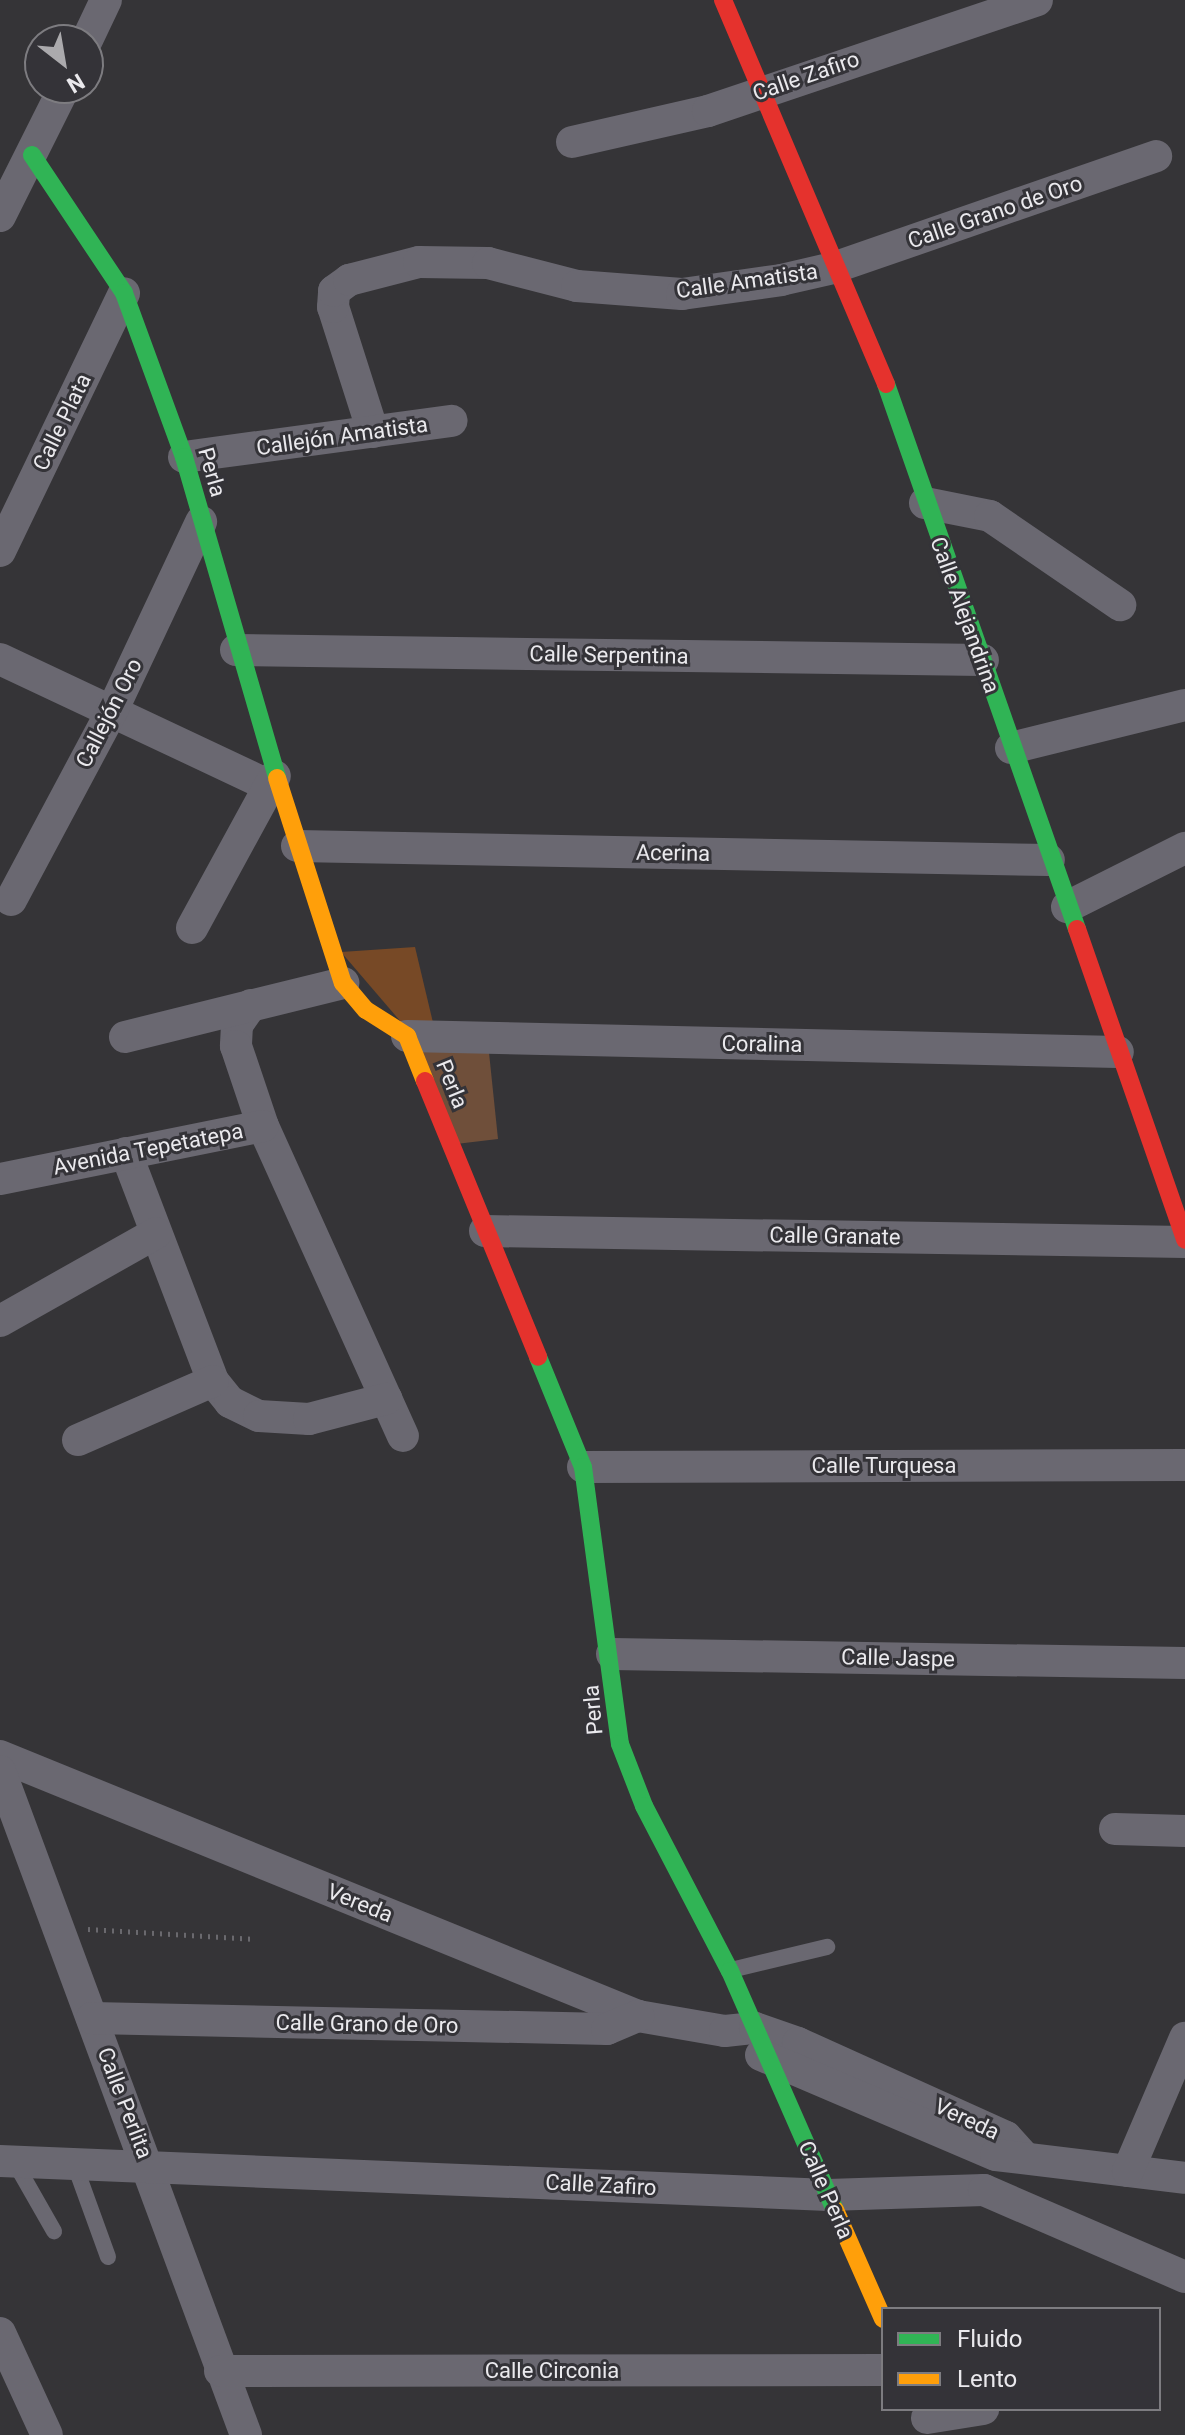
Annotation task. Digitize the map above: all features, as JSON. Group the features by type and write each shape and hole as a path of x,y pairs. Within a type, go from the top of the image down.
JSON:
{"street":[{"path":"95,24 106,0"},
{"name":"Calle Alejandrina","path":"723,0 833,268 878,360 1049,860 1185,1241"},
{"name":"Calle Zafiro","path":"572,142 708,111 1037,0"},
{"path":"0,216 56,104"},
{"name":"Perla","path":"32,155 124,293 184,457 273,781 343,983 366,1010 407,1036 583,1467 612,1654 620,1744 644,1806 730,1971 740,2030"},
{"name":"Calle Grano de Oro","path":"833,268 1156,156"},
{"name":"Calle Amatista","path":"373,432 333,307 334,291 349,280 419,262 488,263 577,286 682,294 833,268"},
{"name":"Calle Plata","path":"0,551 124,293"},
{"name":"Callejón Amatista","path":"184,457 452,421"},
{"path":"925,503 990,516 1120,605"},
{"name":"Callejón Oro","path":"11,900 113,709 201,522"},
{"name":"Calle Serpentina","path":"236,650 983,660"},
{"path":"0,659 273,781 192,928"},
{"path":"1011,748 1185,705"},
{"name":"Acerina","path":"297,846 1049,860"},
{"path":"1067,907 1185,848"},
{"path":"125,1037 343,983"},
{"name":"Avenida Tepetatepa","path":"0,1179 263,1126 236,1046 237,1025 251,1005"},
{"name":"Coralina","path":"407,1036 1118,1052"},
{"path":"263,1126 403,1436"},
{"path":"126,1153 213,1381 230,1402 259,1416 309,1419 386,1399"},
{"name":"Calle Granate","path":"485,1231 1185,1241"},
{"path":"0,1321 156,1233"},
{"path":"78,1440 213,1381"},
{"name":"Calle Turquesa","path":"583,1467 1185,1465"},
{"name":"Calle Jaspe","path":"612,1654 1185,1663"},
{"name":"Vereda","path":"0,1756 638,2016 740,2030 1009,2150"},
{"name":"Calle Perlita","path":"0,1771 150,2165 220,2371 246,2435"},
{"path":"1115,1829 1185,1831"},
{"name":"Calle Grano de Oro","path":"92,2018 607,2029 638,2016"},
{"name":"Vereda","path":"740,2030 770,2061 1009,2150 1185,2178"},
{"path":"1128,2171 1185,2038"},
{"name":"Calle Perla","path":"770,2061 881,2314"},
{"path":"984,2190 1009,2150"},
{"name":"Calle Zafiro","path":"7,2161 828,2195 984,2190 1185,2277"},
{"path":"0,2333 47,2435"},
{"name":"Calle Circonia","path":"220,2371 881,2370"},
{"path":"928,2421 974,2411"}],"lane":[{"path":"730,1971 827,1947"},
{"path":"7,2161 54,2231"},
{"path":"74,2163 108,2257"}],"path":[{"path":"60,1932 75,1928 256,1939"}],"shaded area":[{"path":"415,947 435,1031 407,1029 341,952"},
{"path":"413,1041 488,1043 498,1139 456,1144"}],"traffic: fast":[{"path":"32,155 124,293 184,457 277,778"},
{"path":"886,384 1077,929"},
{"path":"538,1357 583,1467 620,1744 644,1806 730,1971 835,2210"}],"traffic: slow":[{"path":"277,778 343,983 366,1010 407,1036 425,1081"},
{"path":"835,2210 881,2314"}],"traffic: jam":[{"path":"723,0 886,384"},
{"path":"1077,929 1185,1240"},
{"path":"425,1081 538,1357"}]}
